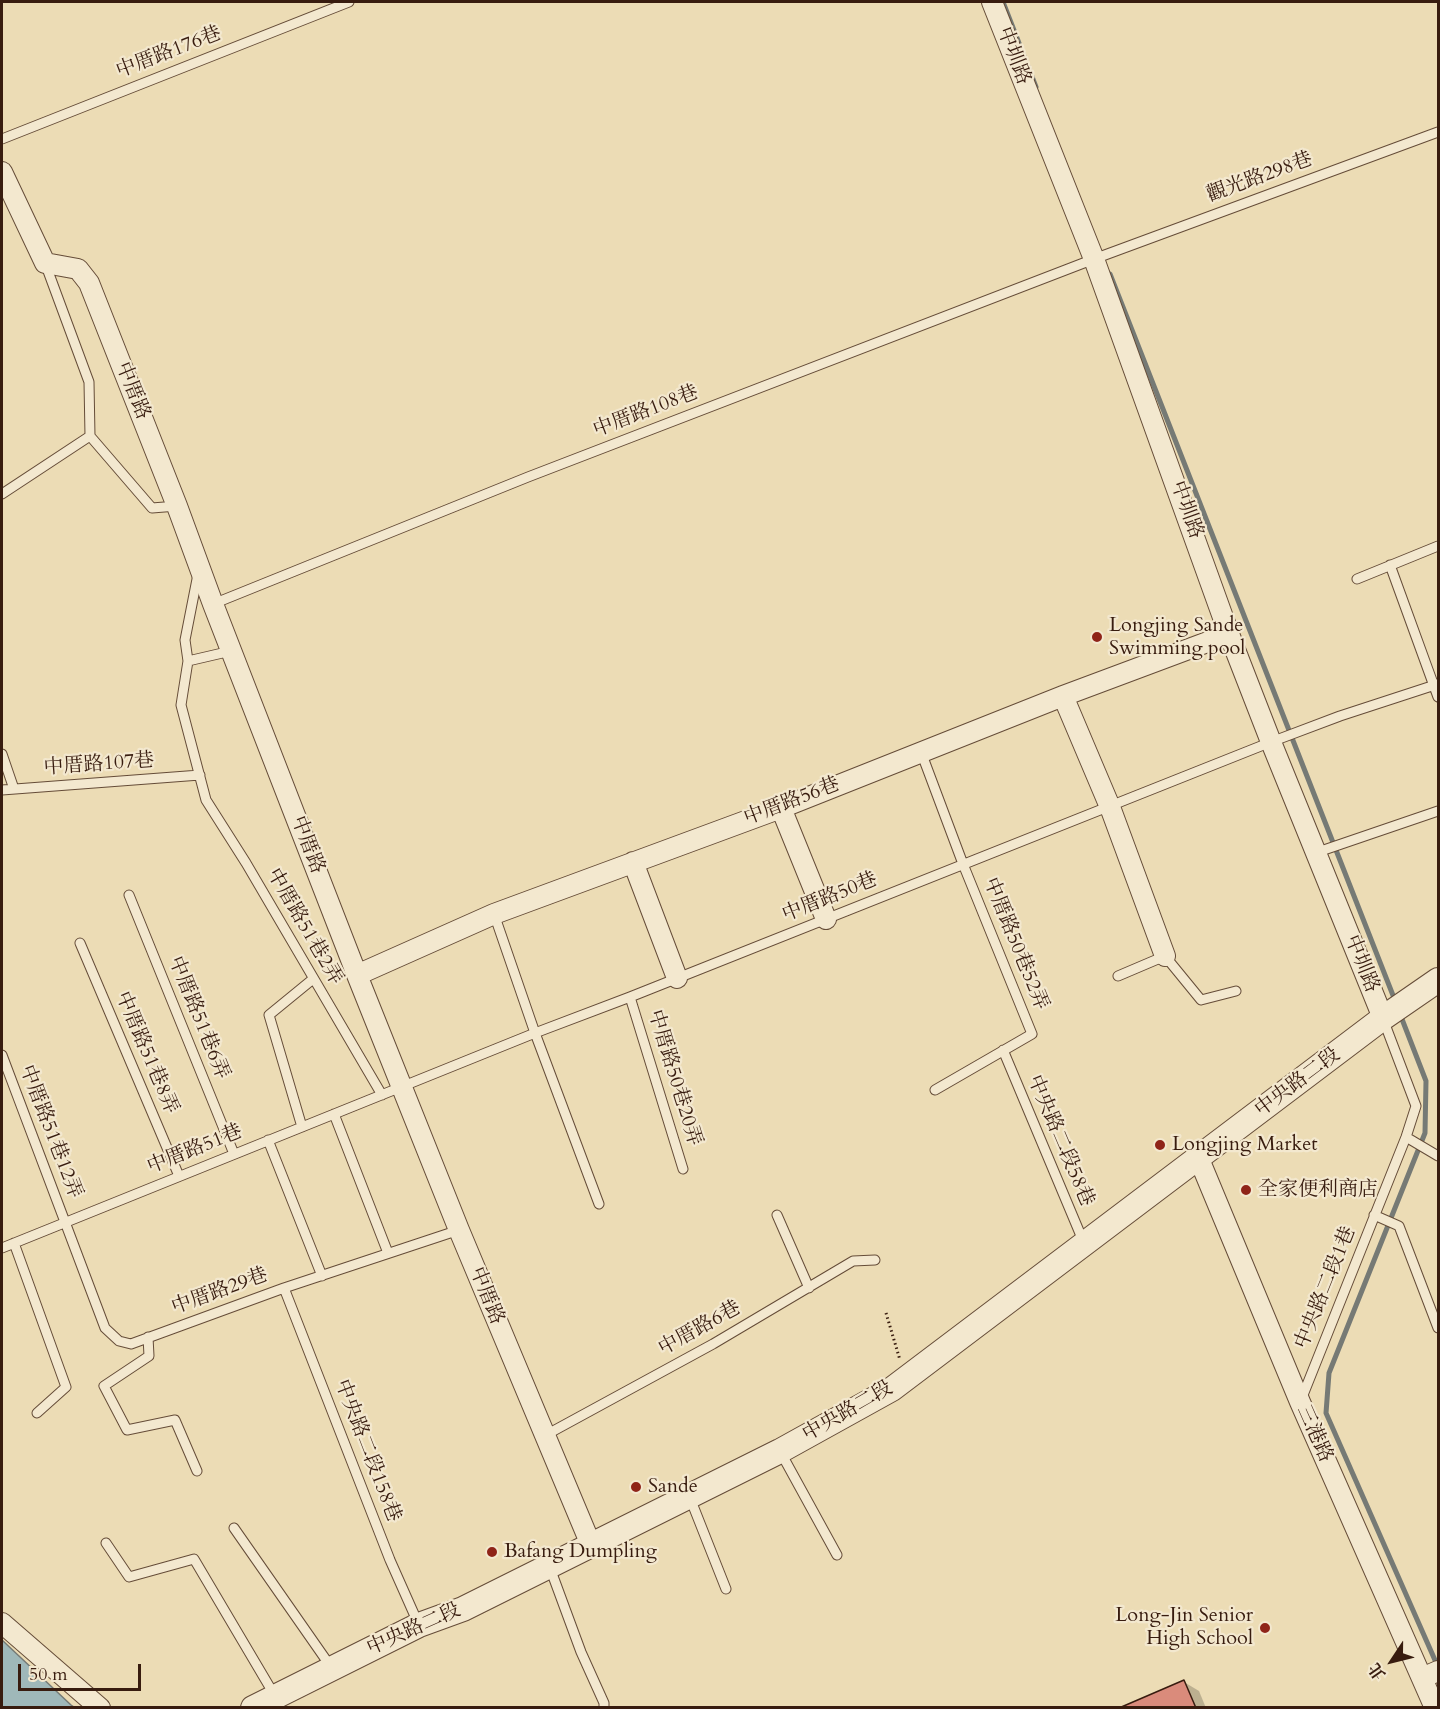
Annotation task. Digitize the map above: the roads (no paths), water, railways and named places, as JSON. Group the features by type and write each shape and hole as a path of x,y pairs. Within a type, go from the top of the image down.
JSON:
{"street":[{"name":"中圳路","path":"992,2 1094,259 1270,742 1383,1018"},
{"path":"2,172 45,263"},
{"name":"中厝路","path":"45,263 78,269 89,283 357,975 459,1230 591,1545"},
{"name":"中厝路56巷","path":"357,975 494,914 781,808 1063,696 1229,634"},
{"path":"1063,696 1110,807 1165,956"},
{"path":"781,808 826,919"},
{"path":"633,862 677,978"},
{"name":"中央路二段","path":"253,1707 419,1625 463,1609 780,1451 863,1405 905,1379 1383,1018 1438,980"},
{"name":"三港路","path":"1199,1159 1300,1402 1430,1675 1435,1707"},
{"path":"2,1623 100,1707"}],"lane":[{"name":"中厝路176巷","path":"2,138 350,2"},
{"name":"觀光路298巷","path":"1094,259 1438,132"},
{"name":"中厝路108巷","path":"213,604 528,477 1094,259"},
{"path":"45,263 89,382 90,436 152,508 177,506"},
{"path":"2,494 90,436"},
{"path":"1357,579 1438,546"},
{"path":"1390,565 1436,685 1438,697"},
{"name":"中厝路51巷2弄","path":"200,566 185,640 188,661 182,705 206,800 246,863 382,1095"},
{"path":"188,661 231,651"},
{"name":"中厝路50巷","path":"402,1086 1270,742 1340,716 1436,685"},
{"path":"921,752 963,864"},
{"path":"2,754 14,789"},
{"name":"中厝路107巷","path":"2,790 200,775"},
{"path":"1315,854 1438,811"},
{"name":"中厝路50巷52弄","path":"934,1089 1032,1034 963,864"},
{"name":"中厝路51巷6弄","path":"129,895 234,1154"},
{"path":"494,914 535,1033 599,1204"},
{"name":"中厝路51巷8弄","path":"80,943 179,1176"},
{"path":"1118,976 1165,956 1202,1000 1236,991"},
{"path":"302,1126 269,1015 313,979"},
{"name":"中厝路50巷20弄","path":"630,997 683,1169"},
{"name":"中央路二段1巷","path":"1300,1402 1406,1137 1416,1106 1383,1018"},
{"name":"中央路二段58巷","path":"1003,1050 1084,1245"},
{"name":"中厝路51巷12弄","path":"2,1055 65,1222"},
{"name":"中厝路51巷","path":"2,1248 402,1086"},
{"path":"334,1114 388,1254"},
{"path":"1406,1137 1438,1156"},
{"path":"268,1140 322,1276"},
{"path":"777,1215 809,1287"},
{"path":"1374,1215 1399,1226 1438,1328"},
{"name":"中厝路29巷","path":"65,1222 105,1328 118,1341 131,1344 284,1288 459,1230"},
{"path":"14,1243 66,1387 37,1413"},
{"name":"中厝路6巷","path":"544,1436 713,1344 853,1261 875,1260"},
{"name":"中央路二段158巷","path":"284,1288 386,1550 419,1625"},
{"path":"148,1337 149,1356 104,1386 127,1430 175,1420 197,1471"},
{"path":"780,1451 837,1555"},
{"path":"689,1496 726,1589"},
{"path":"234,1528 332,1668"},
{"path":"106,1543 129,1576 194,1559 275,1696"},
{"path":"550,1565 581,1652 604,1707"}],"water":[{"path":"2,1640 71,1705 74,1707 2,1707"}],"waterway":[{"path":"1003,2 1036,87"},
{"path":"1110,274 1396,1003"},
{"path":"1400,1014 1426,1081 1425,1133 1329,1373 1326,1413 1438,1667"}],"place":[{"name":"Longjing Sande Swimming pool","path":"1097,637"},
{"name":"Longjing Market","path":"1160,1145"},
{"name":"全家便利商店","path":"1246,1190"},
{"name":"Sande","path":"636,1487"},
{"name":"Bafang Dumpling","path":"492,1552"},
{"name":"Long-Jin Senior High School","path":"1265,1628"}]}
